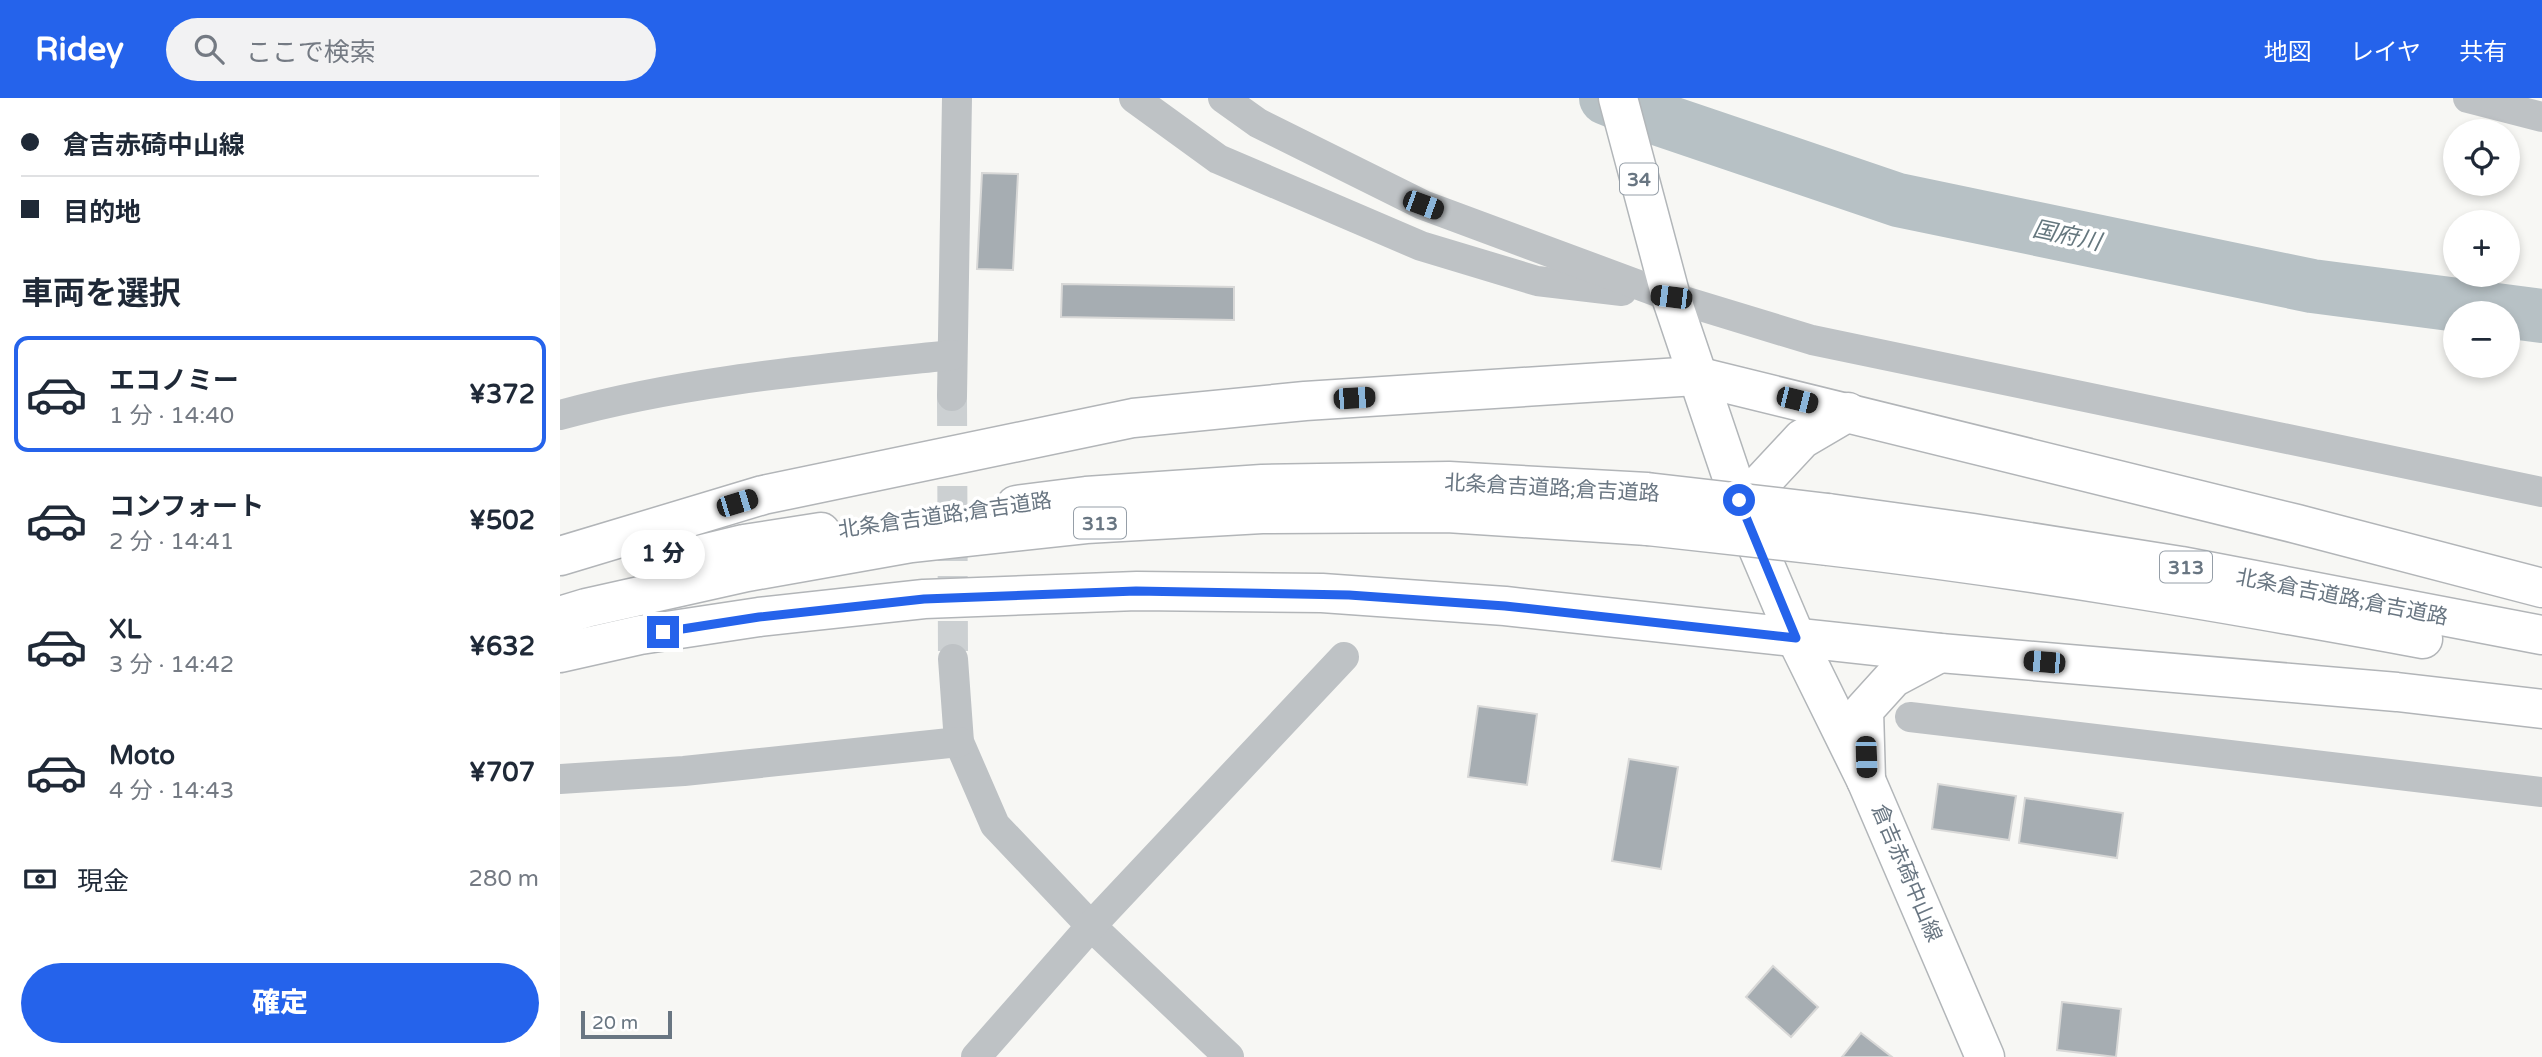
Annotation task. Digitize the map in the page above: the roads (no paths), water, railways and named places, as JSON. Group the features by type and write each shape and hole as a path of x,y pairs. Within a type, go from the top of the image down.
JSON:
{"main road":[{"name":"倉吉赤碕中山線","path":"1618,98 1671,297 1748,525 1796,638 1866,780 1985,1057"},
{"path":"560,556 763,495 1133,418 1305,401 1696,376 2297,524 2542,589"},
{"path":"1748,525 1761,483 1802,439 1848,412"},
{"name":"北条倉吉道路;倉吉道路","path":"560,589 744,544 907,518 1087,496 1262,484 1449,481 1647,509 1828,530 1973,533 2181,566 2542,635"},
{"name":"北条倉吉道路;倉吉道路","path":"560,616 747,572 911,543 1086,524 1262,514 1647,509"},
{"name":"北条倉吉道路;倉吉道路","path":"1828,530 1966,562 2177,594 2542,661"},
{"path":"560,653 640,635 746,619 924,599 1136,591 1349,595 1505,606 1940,653 2331,685 2542,709"},
{"path":"1866,780 1864,710 1892,678 1940,653"}],"street":[{"path":"952,396 957,98"},
{"path":"1134,98 1218,159 1421,246 1536,281 1671,297"},
{"path":"1223,98 1258,123 1423,205 1671,297 1811,340 2542,492"},
{"path":"2468,98 2542,117"},
{"path":"560,415 621,398 787,373 952,355"},
{"path":"975,1057 1091,926 1343,657"},
{"path":"953,659 959,742 995,825 1091,926 1229,1057"},
{"path":"1910,718 2542,792"},
{"path":"560,779 684,771 959,742"}],"waterway":[{"name":"国府川","path":"1606,98 1653,117 1898,200 2312,286 2542,316"}],"tunnel":[{"path":"952,396 953,659"}]}
